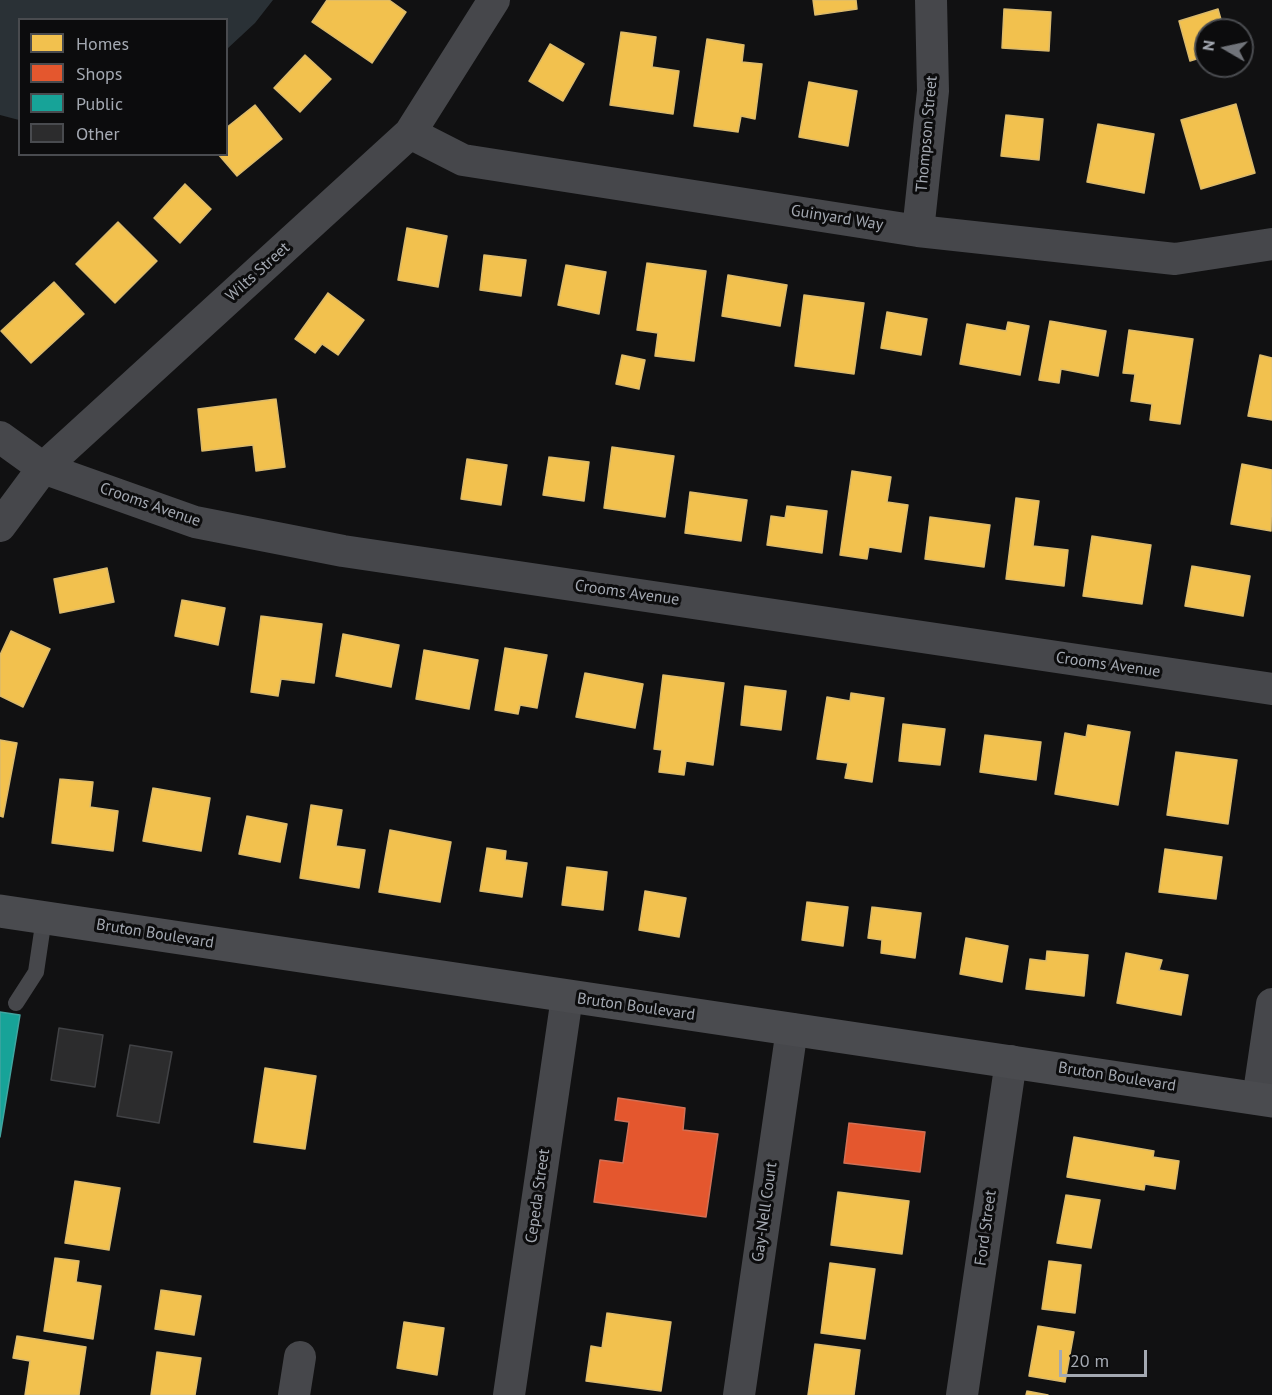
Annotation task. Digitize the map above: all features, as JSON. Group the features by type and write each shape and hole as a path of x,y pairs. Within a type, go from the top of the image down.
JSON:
{"street":[{"name":"Wilts Street","path":"0,526 43,468 410,133 494,0"},
{"name":"Thompson Street","path":"918,231 933,91 931,0"},
{"name":"Guinyard Way","path":"410,133 463,160 918,231 1175,259 1272,244"},
{"name":"Crooms Avenue","path":"0,437 43,468 195,522 343,551 1272,689"},
{"name":"Bruton Boulevard","path":"0,911 1265,1100"},
{"name":"Cepeda Street","path":"509,1395 567,997"},
{"path":"1265,1100 1272,1004"},
{"name":"Gay-Nell Court","path":"739,1395 792,1029"},
{"name":"Ford Street","path":"962,1395 1011,1061"},
{"path":"294,1395 300,1357"}],"lane":[{"path":"16,1003 36,972 44,918"}],"shaded area":[{"path":"0,0 273,0 255,23 228,48 228,18 18,18 18,120 0,115"}],"building: Homes":[{"path":"327,0 389,0 406,12 372,63 312,22"},
{"path":"813,0 856,0 857,9 815,15"},
{"path":"1004,9 1051,12 1049,51 1002,48"},
{"path":"1218,9 1221,18 1194,18 1194,60 1190,61 1179,21"},
{"path":"621,32 656,37 652,67 679,71 673,114 610,105"},
{"path":"707,39 744,45 742,62 762,64 755,119 741,116 738,132 694,126"},
{"path":"550,44 584,64 563,101 529,81"},
{"path":"305,55 331,79 300,112 274,88"},
{"path":"809,82 857,91 848,146 799,137"},
{"path":"1236,104 1255,173 1201,189 1181,120"},
{"path":"255,105 282,139 237,176 220,156 228,156 228,126"},
{"path":"1006,115 1043,119 1039,160 1001,156"},
{"path":"1098,124 1154,134 1144,193 1087,182"},
{"path":"185,184 211,209 180,243 154,218"},
{"path":"118,222 157,261 115,303 76,264"},
{"path":"407,228 447,236 438,287 398,280"},
{"path":"484,255 526,260 521,296 480,290"},
{"path":"647,263 706,271 694,361 655,356 658,333 637,330"},
{"path":"566,265 606,272 599,314 558,305"},
{"path":"728,275 787,285 780,326 722,316"},
{"path":"54,282 84,314 31,363 1,331"},
{"path":"328,293 364,320 338,355 322,344 315,353 295,339"},
{"path":"804,295 864,303 854,374 795,366"},
{"path":"887,312 927,319 921,355 881,348"},
{"path":"1050,321 1106,331 1098,376 1061,369 1059,383 1039,380"},
{"path":"1008,322 1029,326 1020,375 960,364 967,324 1006,331"},
{"path":"1129,330 1193,339 1180,424 1150,420 1152,404 1131,401 1135,374 1123,373"},
{"path":"622,355 645,360 639,389 616,384"},
{"path":"1260,355 1272,358 1272,420 1248,416"},
{"path":"276,399 285,467 256,471 253,445 202,451 198,409"},
{"path":"612,447 674,456 665,517 604,508"},
{"path":"549,457 589,462 584,501 543,495"},
{"path":"467,459 507,465 501,505 461,499"},
{"path":"1242,464 1272,470 1271,531 1231,524"},
{"path":"852,471 891,477 887,502 908,505 901,552 869,547 867,559 840,555"},
{"path":"690,492 747,500 741,541 685,533"},
{"path":"1016,498 1039,501 1033,546 1068,550 1064,586 1006,579"},
{"path":"787,506 827,511 822,553 767,545 771,516 785,518"},
{"path":"930,517 990,525 984,567 925,559"},
{"path":"1092,536 1151,545 1142,604 1083,596"},
{"path":"1192,566 1250,576 1243,616 1185,606"},
{"path":"107,568 114,602 60,613 54,579"},
{"path":"182,600 225,608 218,645 175,636"},
{"path":"261,616 322,624 314,683 281,679 278,696 251,692"},
{"path":"11,631 50,649 23,707 0,696 0,655"},
{"path":"343,634 399,645 391,687 336,676"},
{"path":"505,648 547,655 537,708 520,705 518,714 495,710"},
{"path":"424,650 478,660 469,709 416,699"},
{"path":"585,673 643,684 635,728 576,717"},
{"path":"663,675 724,683 713,765 686,761 684,775 659,772 662,750 654,749"},
{"path":"745,686 786,691 781,730 741,725"},
{"path":"851,693 884,698 872,782 845,778 848,763 817,759 827,697 850,701"},
{"path":"903,724 945,729 940,765 899,761"},
{"path":"1088,725 1130,732 1118,805 1055,794 1065,733 1086,737"},
{"path":"985,735 1041,742 1036,780 980,772"},
{"path":"0,740 17,743 3,817 0,816"},
{"path":"1176,752 1237,760 1228,824 1167,815"},
{"path":"60,779 93,782 90,807 118,811 113,851 52,843"},
{"path":"153,788 210,798 201,851 143,841"},
{"path":"311,805 342,810 336,846 365,850 359,888 300,878"},
{"path":"247,816 287,824 280,862 239,854"},
{"path":"390,830 451,842 440,902 379,892"},
{"path":"487,848 506,851 505,860 527,863 522,897 480,891"},
{"path":"1165,849 1222,857 1216,899 1159,892"},
{"path":"567,867 607,872 603,910 562,905"},
{"path":"645,891 686,898 679,937 639,930"},
{"path":"807,902 848,907 843,946 802,940"},
{"path":"872,907 921,913 915,958 881,953 882,940 868,938"},
{"path":"966,938 1008,946 1002,982 960,974"},
{"path":"1047,951 1088,955 1084,996 1026,989 1030,959 1046,961"},
{"path":"1126,953 1162,960 1159,970 1188,975 1181,1015 1117,1003"},
{"path":"265,1068 316,1076 305,1149 254,1142"},
{"path":"1074,1137 1154,1151 1153,1157 1179,1161 1175,1189 1145,1184 1144,1190 1067,1177"},
{"path":"75,1181 120,1188 109,1250 65,1243"},
{"path":"838,1192 909,1201 902,1254 831,1245"},
{"path":"1066,1195 1100,1200 1091,1248 1057,1243"},
{"path":"55,1258 79,1261 76,1282 101,1286 93,1339 44,1331"},
{"path":"1049,1261 1081,1265 1075,1313 1042,1309"},
{"path":"830,1263 875,1269 865,1339 821,1333"},
{"path":"161,1290 201,1296 194,1335 155,1329"},
{"path":"607,1313 671,1322 661,1391 586,1381 591,1346 602,1348"},
{"path":"404,1322 444,1328 437,1375 397,1368"},
{"path":"1038,1326 1074,1332 1065,1382 1029,1376"},
{"path":"17,1336 86,1347 79,1395 25,1395 30,1361 13,1358"},
{"path":"815,1344 860,1350 854,1395 808,1395"},
{"path":"157,1352 201,1358 195,1395 151,1395"},
{"path":"1027,1391 1048,1395 1026,1395"}],"building: Shops":[{"path":"618,1098 685,1108 683,1130 718,1134 706,1217 594,1202 600,1160 623,1163 629,1122 615,1120"},
{"path":"849,1123 925,1132 920,1172 844,1163"}],"building: Public":[{"path":"0,1012 20,1015 0,1137"}],"building: Other":[{"path":"59,1028 103,1035 95,1087 51,1080"},
{"path":"130,1045 172,1052 159,1123 117,1116"}]}
